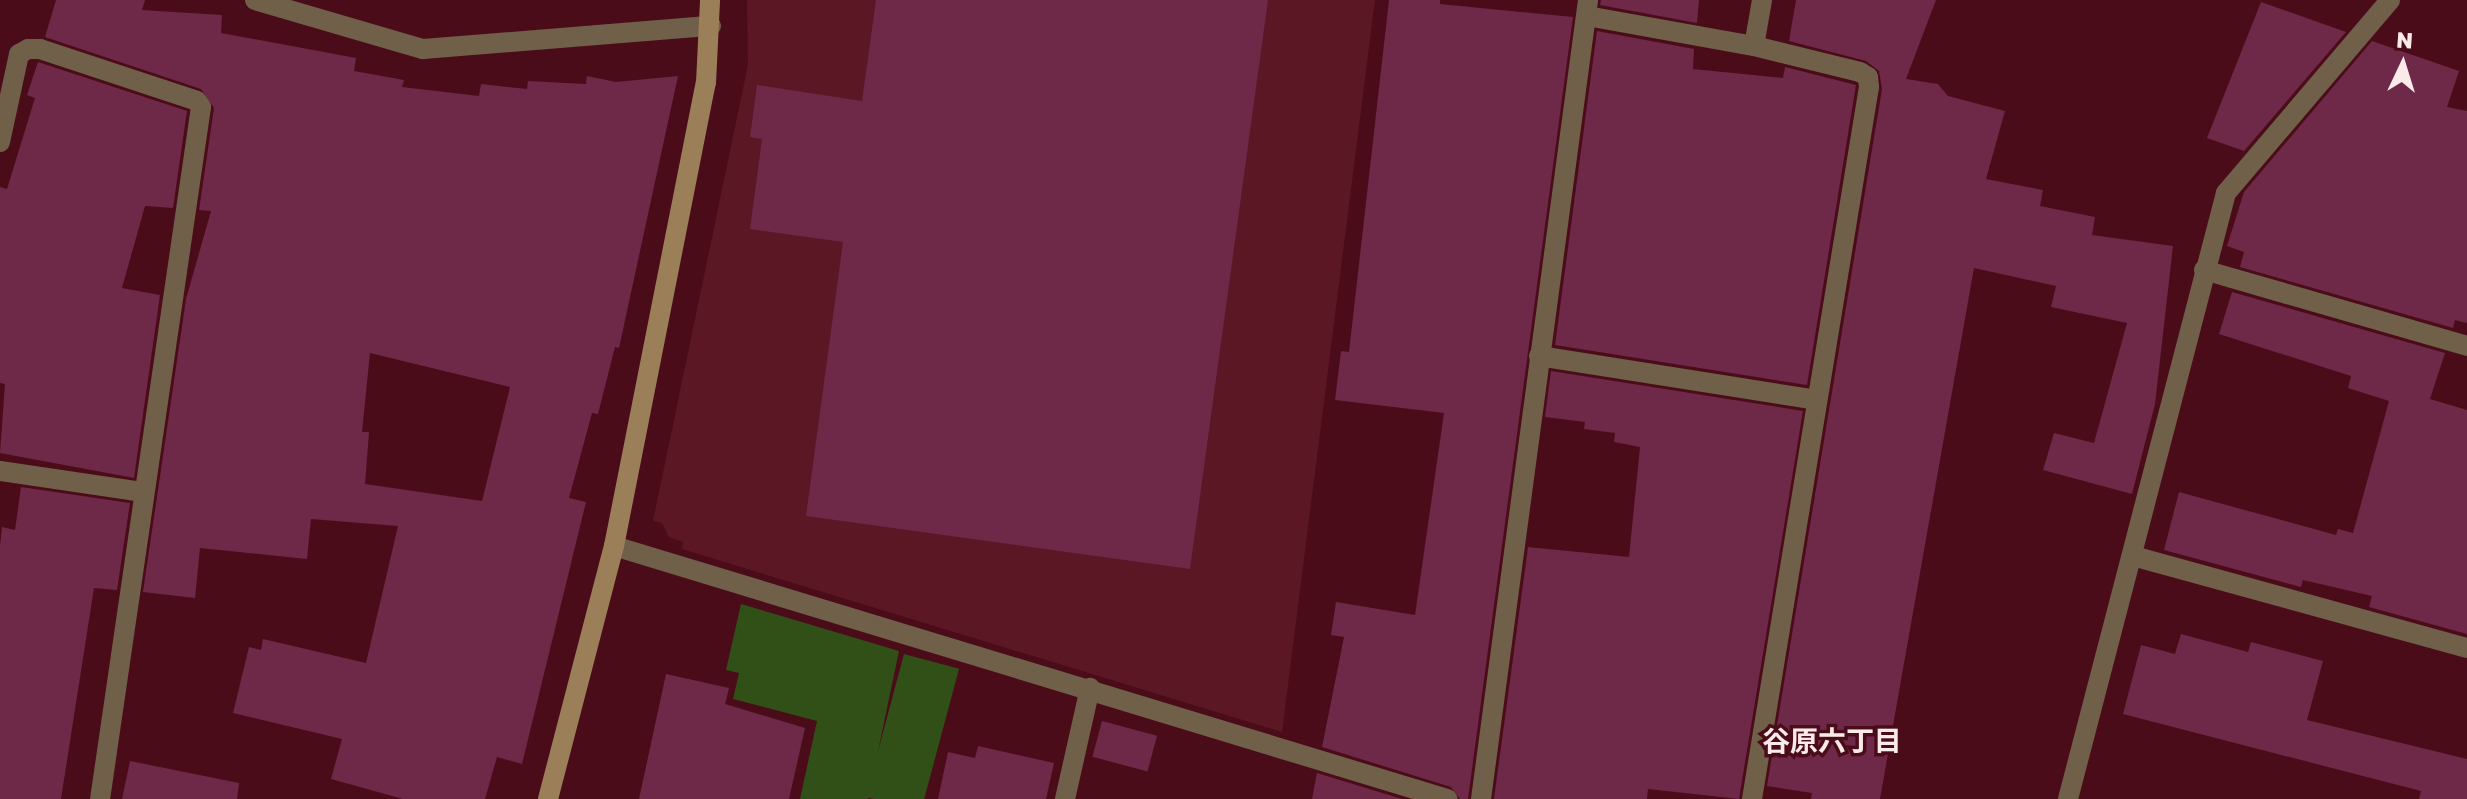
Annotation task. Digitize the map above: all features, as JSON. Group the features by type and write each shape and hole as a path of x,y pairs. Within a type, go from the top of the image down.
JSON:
{"street":[{"path":"255,0 423,49 711,26"},
{"path":"548,799 614,546 706,83 710,0"},
{"path":"1754,46 1762,0"},
{"path":"2068,799 2133,556 2204,270 2230,185 2390,0"},
{"path":"1481,799 1588,8 1754,46 1868,77 1752,799"},
{"path":"0,142 19,54 28,49 40,49 197,101 201,107 100,799"},
{"path":"2204,270 2467,346"},
{"path":"1539,356 1817,400"},
{"path":"0,471 143,492"},
{"path":"614,546 1090,688 1444,799"},
{"path":"2133,556 2467,648"},
{"path":"1065,799 1090,688"}],"shaded area":[{"path":"747,0 1375,0 1282,732 682,549 683,542 669,537 662,523 653,521 748,65"}],"green space":[{"path":"741,604 899,651 868,799 800,799 817,721 733,699 739,673 726,670"},
{"path":"904,654 959,669 924,799 866,797"}],"building":[{"path":"56,0 145,0 142,10 222,15 221,33 356,58 354,71 404,80 402,87 479,96 481,84 527,89 528,81 586,84 587,76 616,82 678,76 619,348 615,347 598,414 592,413 569,498 586,502 522,764 497,757 485,799 403,799 331,779 342,739 233,713 249,647 261,650 263,639 366,663 398,526 311,519 307,559 200,548 195,598 143,592 186,299 211,211 199,210 214,108 201,89 45,37","holes":["370,353 510,387 482,501 365,484 369,432 362,432"]},
{"path":"876,0 1268,0 1190,569 806,516 843,242 750,229 762,139 750,137 757,85 862,101"},
{"path":"1389,0 1440,0 1440,4 1573,17 1468,799 1460,799 1451,787 1322,747 1344,637 1331,635 1336,602 1415,615 1444,413 1335,400 1341,351 1349,352"},
{"path":"1601,0 1699,0 1697,23 1600,5"},
{"path":"1796,0 1936,0 1906,79 1938,84 1948,96 2005,111 1986,179 2043,190 2040,206 2095,217 2092,235 2173,246 2155,404 2132,494 2043,470 2054,433 2094,443 2127,323 2051,307 2056,286 1974,268 1880,799 1811,799 1812,793 1767,786 1882,89 1879,71 1866,61 1789,41"},
{"path":"2261,2 2346,32 2244,151 2207,138"},
{"path":"1597,31 1694,49 1693,69 1783,78 1785,67 1856,85 1807,385 1555,345"},
{"path":"2372,41 2459,71 2447,107 2467,111 2467,323 2455,320 2453,328 2240,267 2244,252 2227,246 2244,192"},
{"path":"38,62 187,111 173,208 145,206 122,288 160,295 134,478 0,453 5,384 0,383 0,187 7,189 35,98 27,95"},
{"path":"2232,292 2445,353 2430,399 2467,410 2467,634 2369,607 2372,596 2303,580 2301,587 2164,550 2179,492 2336,535 2338,529 2353,533 2389,401 2348,388 2351,376 2219,334"},
{"path":"1551,371 1803,411 1739,799 1648,789 1647,799 1494,799 1528,547 1629,557 1640,447 1614,442 1615,433 1584,429 1585,422 1545,417"},
{"path":"21,487 130,503 117,590 94,588 61,799 0,799 0,546 2,527 15,530"},
{"path":"2181,634 2248,652 2251,642 2323,661 2307,720 2467,759 2467,799 2419,799 2421,791 2123,714 2141,645 2175,654"},
{"path":"666,674 729,688 725,704 805,728 789,799 639,799"},
{"path":"1102,721 1157,736 1147,771 1092,757"},
{"path":"978,746 1054,763 1046,799 938,799 948,752 975,758"},
{"path":"130,761 239,783 237,799 122,799"},
{"path":"1317,773 1402,799 1312,799"}],"district":[{"name":"谷原六丁目","path":"1832,741"}]}
